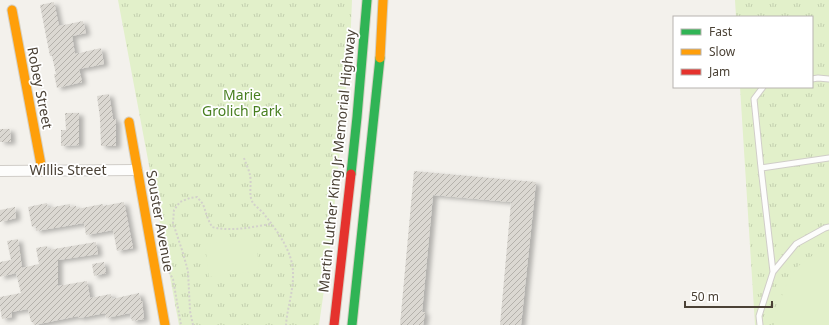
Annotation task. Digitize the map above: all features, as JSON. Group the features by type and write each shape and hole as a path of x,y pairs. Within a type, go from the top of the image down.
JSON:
{"main road":[{"name":"Martin Luther King Jr Memorial Highway","path":"333,325 337,301 357,117 367,0"},
{"path":"353,325 356,281 379,68 383,0"},
{"name":"Robey Street","path":"12,10 42,170"},
{"name":"Souster Avenue","path":"129,122 165,325"}],"street":[{"name":"Willis Street","path":"0,171 137,170"}],"lane":[{"path":"813,79 829,79"},
{"path":"762,88 754,99 773,272"},
{"path":"761,168 829,158"},
{"path":"760,325 759,316 773,272 796,244 829,227"}],"path":[{"path":"244,158 250,177 250,192 253,202 263,213 286,246 291,261 294,276 286,316 286,325"},
{"path":"193,325 190,311 188,271 173,223 174,210 180,202 197,197 203,204 212,227 221,229 238,229 271,224"}],"green space":[{"name":"Marie Grolich Park","path":"118,0 352,0 350,49 331,241 319,325 179,325"},
{"path":"735,0 829,0 829,325 755,325 740,88 813,88 813,16 736,16"},
{"path":"256,238 259,271 209,277 205,244"},
{"path":"829,248 829,325 775,325 775,320 784,289 796,268 808,258"}],"building":[{"path":"54,2 59,26 83,21 86,33 72,36 75,54 101,48 104,64 79,69 82,82 57,88 54,74 56,74 52,56 50,56 40,5"},
{"path":"109,94 113,119 116,119 116,146 101,146 100,118 97,96"},
{"path":"65,113 79,113 79,145 61,146 61,130 66,130"},
{"path":"0,129 10,129 11,142 0,142"},
{"path":"414,171 536,182 521,325 500,325 511,202 433,195 422,312 425,312 423,325 400,325"},
{"path":"124,202 133,248 117,251 113,230 86,235 84,223 36,231 36,226 32,227 28,207 47,203 48,208 70,204 70,207 76,206 77,209"},
{"path":"15,207 16,218 0,222 0,210"},
{"path":"18,239 22,268 39,264 36,248 47,246 48,250 96,242 98,254 58,260 58,286 87,281 90,298 111,294 112,299 139,293 142,301 144,319 132,321 130,313 106,318 105,313 79,318 78,316 34,325 33,322 31,322 28,309 11,312 12,317 2,319 0,297 21,293 16,273 0,277 0,262 11,260 7,241"},
{"path":"104,262 106,273 94,276 92,264"}],"traffic: fast":[{"path":"351,174 367,0"},
{"path":"352,325 380,58"}],"traffic: slow":[{"path":"380,58 383,0"},
{"path":"12,10 42,170"},
{"path":"129,122 165,325"}],"traffic: jam":[{"path":"334,325 351,174"}]}
